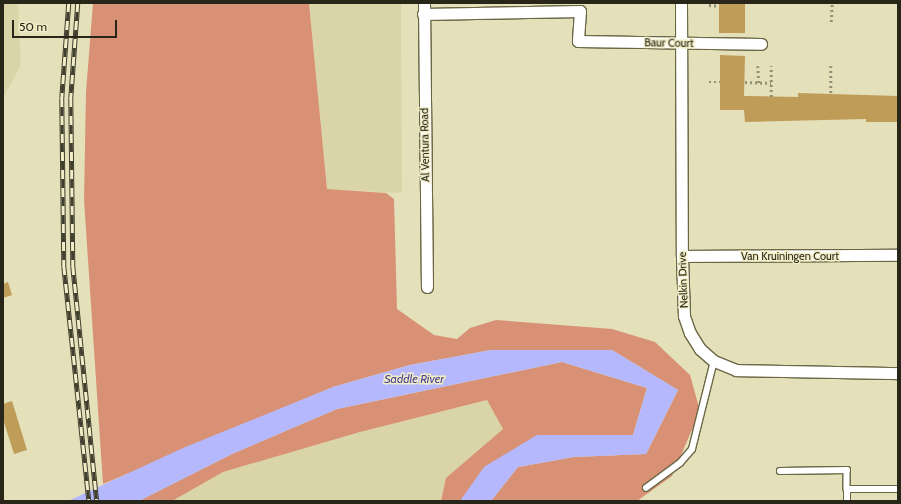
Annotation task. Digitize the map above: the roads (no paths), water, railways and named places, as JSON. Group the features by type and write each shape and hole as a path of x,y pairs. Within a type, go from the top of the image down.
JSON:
{"street":[{"name":"Nelkin Drive","path":"681,3 682,256 684,316 700,349 714,361 736,370 898,373"},
{"name":"Baur Court","path":"424,8 580,11 578,41 682,44 761,44"},
{"name":"Al Ventura Road","path":"424,8 427,287"},
{"name":"Van Kruiningen Court","path":"682,256 898,255"}],"lane":[{"path":"646,488 680,463 692,449 714,361"},
{"path":"780,471 847,470 847,501"},
{"path":"847,489 898,489"}],"water":[{"name":"Saddle River","path":"491,350 612,350 678,390 646,454 574,457 518,467 491,501 460,501 484,467 537,435 633,435 647,388 562,362 337,409 232,454 139,501 68,501 183,448 333,387 410,365"}],"railway":[{"path":"69,3 62,98 64,266 89,501"},
{"path":"78,3 71,98 73,266 97,501"}]}
